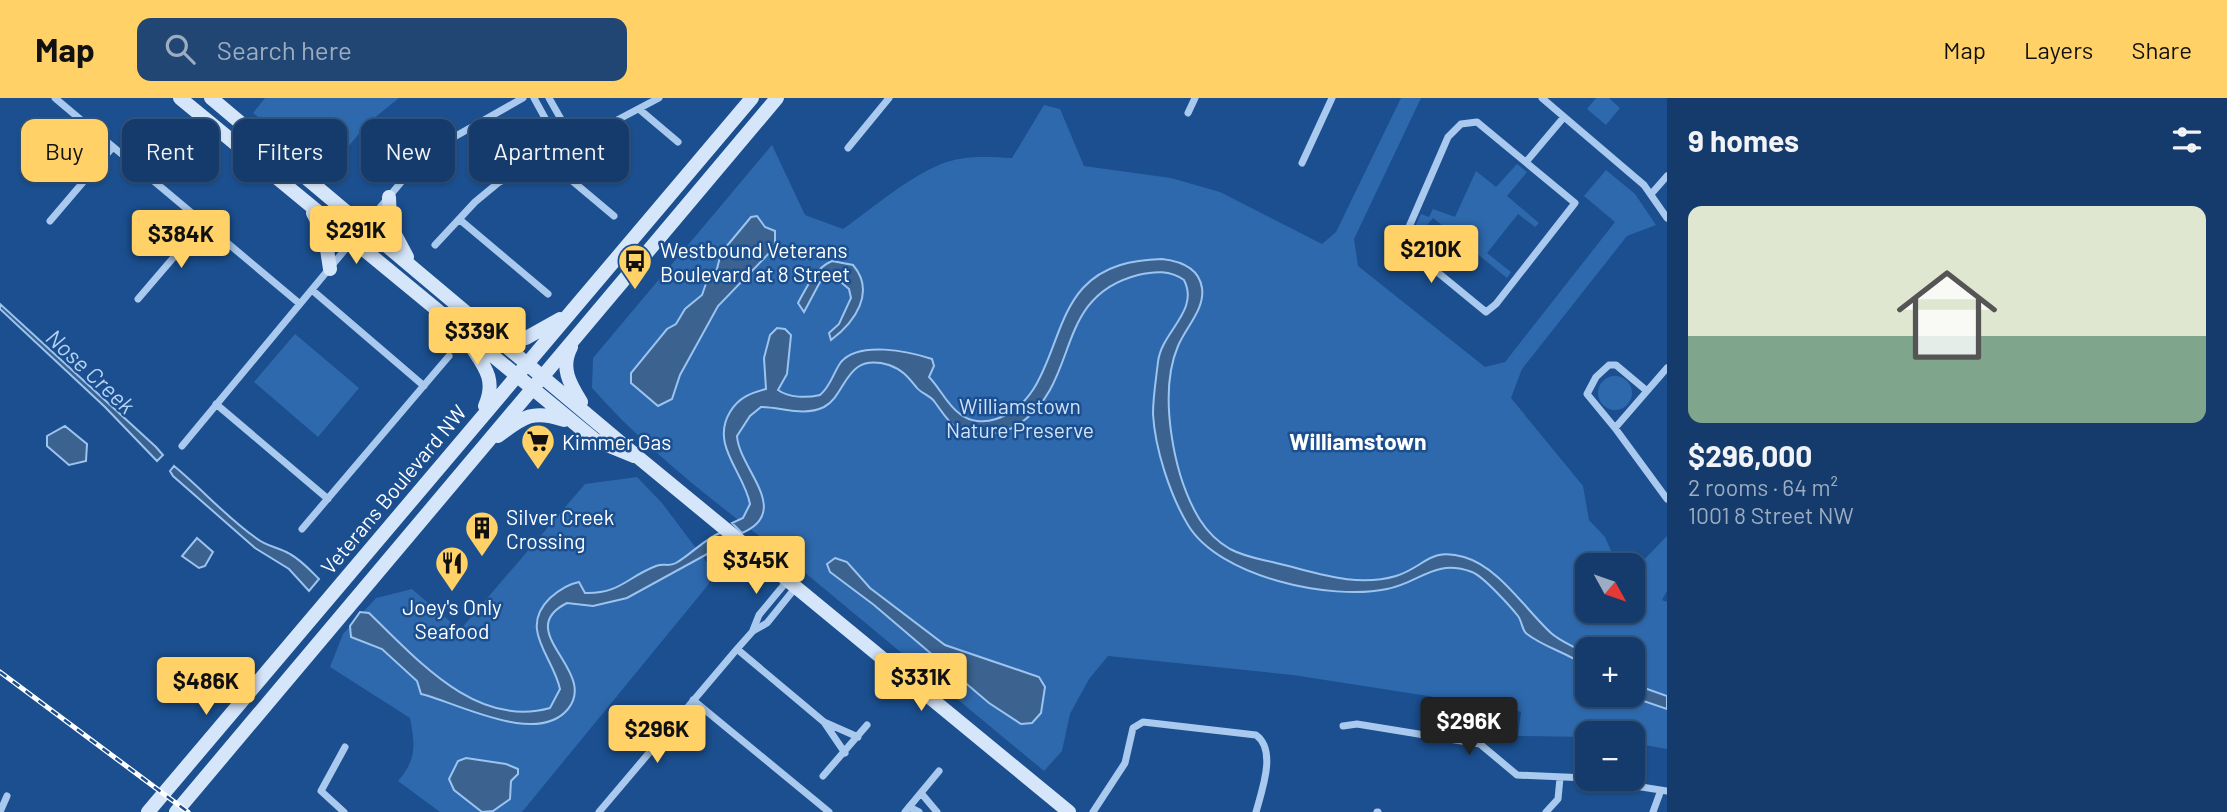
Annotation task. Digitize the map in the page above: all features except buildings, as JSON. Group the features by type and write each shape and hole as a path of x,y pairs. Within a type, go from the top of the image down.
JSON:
{"main road":[{"path":"180,98 595,440 639,458"},
{"path":"211,98 639,458 793,582 1069,812"},
{"name":"Veterans Boulevard NW","path":"148,812 752,98"},
{"name":"Veterans Boulevard NW","path":"176,812 777,98"},
{"path":"389,198 392,230 413,267"},
{"path":"309,205 325,236 330,269"},
{"path":"492,333 526,338 570,313"},
{"path":"460,331 490,373 492,382 491,393 479,421"},
{"path":"578,334 566,356 566,372 587,413"},
{"path":"480,449 520,420 534,414 546,414 576,424"}],"street":[{"path":"55,98 300,304"},
{"path":"182,446 412,169 440,145 523,98"},
{"path":"534,98 546,119"},
{"path":"549,98 561,119"},
{"path":"619,119 659,98"},
{"path":"848,148 889,98"},
{"path":"1188,113 1195,98"},
{"path":"1302,163 1332,98"},
{"path":"1542,98 1652,193 1667,218"},
{"path":"639,109 678,142"},
{"path":"1526,162 1564,117"},
{"path":"1477,122 1526,162 1575,203 1496,304 1486,312 1409,249 1401,239 1448,137 1461,124 1477,122"},
{"path":"50,220 113,146"},
{"path":"1652,193 1667,176"},
{"path":"435,245 500,182"},
{"path":"574,182 614,216"},
{"path":"459,219 548,293"},
{"path":"138,299 203,223"},
{"path":"312,290 424,386"},
{"path":"302,530 449,356"},
{"path":"1647,391 1616,365 1609,365 1596,377 1587,394 1667,499"},
{"path":"1615,428 1667,368"},
{"path":"216,404 328,499"},
{"path":"599,812 737,649 753,631 766,623 793,582"},
{"path":"737,649 824,722 845,753"},
{"path":"693,700 830,812"},
{"path":"824,722 858,737"},
{"path":"1093,812 1125,763 1133,728 1143,722 1256,735 1262,739 1267,747 1264,781 1256,812"},
{"path":"1343,726 1357,724 1480,744 1517,775 1575,778"},
{"path":"823,776 867,725"},
{"path":"344,812 321,791 345,747"},
{"path":"919,812 907,809 939,771"},
{"path":"1546,812 1558,799 1560,778"},
{"path":"1645,787 1664,790 1653,812"},
{"path":"921,793 937,812"},
{"path":"0,812 7,796"}],"green space":[{"path":"265,98 399,98 373,119 361,119 361,131 347,148 347,119 260,119 253,113"},
{"name":"Williamstown Nature Preserve","path":"1401,98 1421,98 1354,239 1358,266 1485,367 1505,362 1615,222 1584,196 1606,170 1635,194 1656,225 1627,236 1522,369 1511,398 1583,486 1589,520 1605,537 1612,553 1575,553 1575,623 1645,623 1645,559 1667,536 1667,591 1662,600 1667,602 1667,749 1645,745 1645,721 1575,721 1575,737 1518,736 1521,712 1505,708 1293,675 1108,656 1089,679 1070,714 1062,751 1044,771 774,547 679,472 592,388 593,358 772,145 805,215 843,229 907,182 934,167 963,158 1012,158 1044,105 1060,109 1084,166 1171,178 1220,192 1322,244 1336,232"},
{"path":"1596,98 1609,98 1620,108 1606,125 1587,109"},
{"path":"1517,164 1527,172 1507,196 1539,223 1535,227 1518,214 1487,253 1511,272 1507,278 1433,218 1413,242 1412,233 1421,214 1429,217 1433,209 1455,217 1476,171 1496,187"},
{"path":"295,334 359,388 318,437 254,382"},
{"path":"1615,376 1627,381 1632,393 1627,405 1615,410 1603,405 1598,393 1603,381"},
{"path":"637,477 662,503 714,572 708,585 522,812 440,812 398,781 409,766 413,751 410,718 330,667 343,634 376,598 412,589 460,630 585,484"}],"shaded area":[{"path":"757,216 765,227 775,231 775,247 718,306 680,375 672,399 658,406 631,383 631,373 667,329 676,324 685,309 702,295 709,275 717,269 721,253 751,217"},
{"path":"1162,259 1187,266 1197,275 1202,288 1198,311 1178,346 1172,365 1169,410 1171,434 1182,481 1200,520 1213,536 1230,549 1247,556 1350,580 1396,576 1443,554 1464,557 1477,562 1500,579 1551,633 1575,648 1575,659 1527,634 1509,605 1472,572 1447,568 1399,586 1364,592 1308,588 1250,571 1224,559 1203,543 1188,525 1175,500 1164,471 1154,428 1158,362 1166,341 1184,312 1188,291 1184,280 1168,273 1138,275 1111,286 1092,301 1079,320 1053,384 1040,404 1022,422 1006,431 976,434 960,430 932,399 902,372 889,365 874,363 863,364 855,369 832,401 824,407 800,411 761,407 750,416 737,436 740,449 759,489 763,513 757,524 742,533 732,523 743,518 750,504 726,447 725,424 730,412 741,399 766,389 764,358 770,335 777,328 785,329 791,335 787,374 778,390 782,393 798,397 820,395 827,388 841,362 849,356 871,350 897,351 932,359 934,366 929,377 955,410 973,420 991,420 1014,410 1028,396 1039,380 1072,304 1083,288 1110,269 1140,261"},
{"path":"832,261 853,265 863,286 860,306 855,315 831,340 829,333 839,324 851,298 849,289 835,277 820,282 804,312 798,303 816,274"},
{"path":"0,304 163,455 157,461 105,407 0,309"},
{"path":"65,426 87,444 86,461 69,465 47,446 47,436"},
{"path":"174,466 245,530 305,565 319,579 309,591 289,569 255,548 173,476 170,471"},
{"path":"722,532 734,542 729,547 718,548 627,598 593,606 567,603 552,614 548,626 551,639 573,680 575,695 568,709 554,720 537,724 496,719 421,694 417,681 382,649 351,637 350,626 360,612 369,613 427,668 473,699 497,708 523,712 550,708 560,689 540,643 537,621 541,609 550,598 571,584 579,582 585,593 615,588 646,570 676,563"},
{"path":"197,538 213,552 205,566 199,568 182,556"},
{"path":"835,558 847,562 870,588 945,645 1039,677 1045,687 1041,713 1032,723 1021,724 989,703 874,605 830,572 827,564"},
{"path":"1645,688 1667,696 1667,709 1645,701"},
{"path":"466,758 506,764 518,769 518,774 511,781 510,799 493,811 482,812 454,790 449,779 458,761"}],"railway":[{"path":"0,672 188,812"}],"place":[{"name":"Westbound Veterans Boulevard at 8 Street","path":"635,291"},
{"name":"Kimmer Gas","path":"538,471"},
{"name":"Silver Creek Crossing","path":"482,558"},
{"name":"Joey's Only Seafood","path":"452,593"}],"district":[{"name":"Williamstown","path":"1358,441"}],"water label":[{"name":"Nose Creek","path":"91,371"}]}
